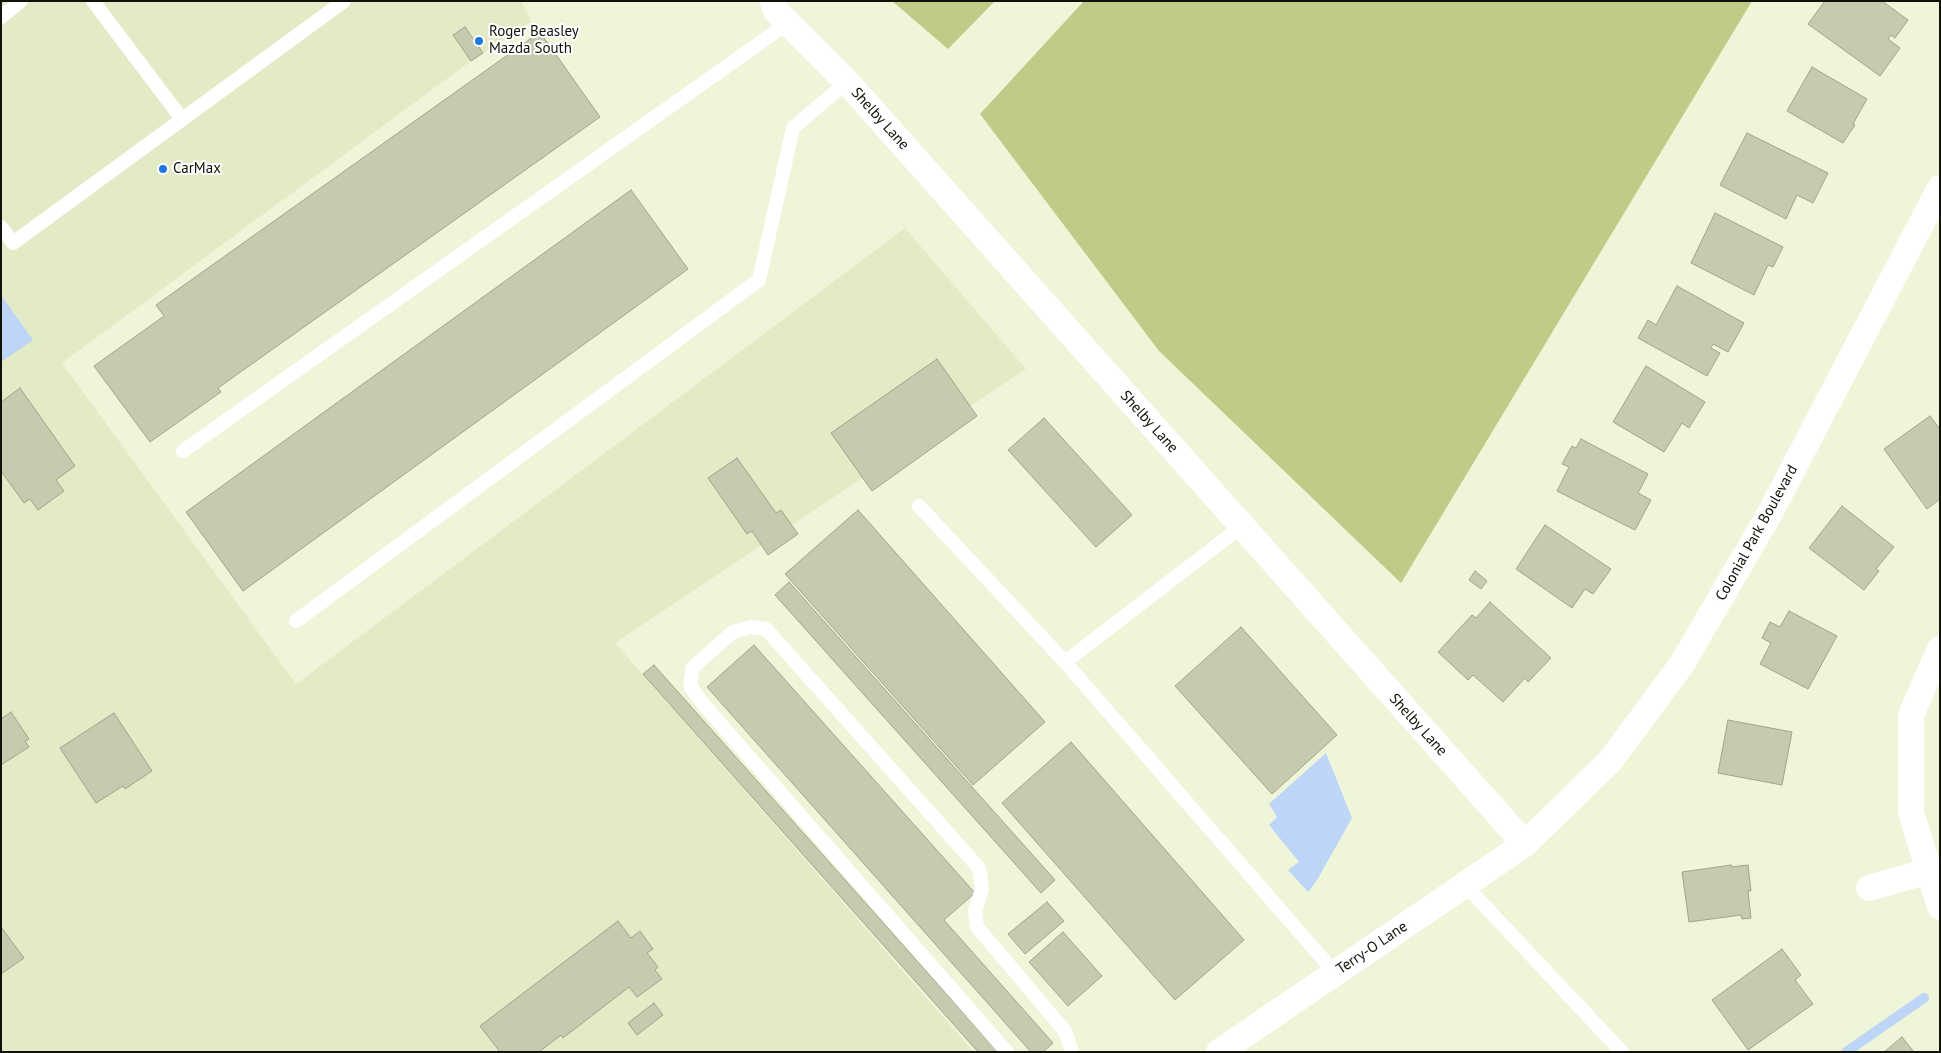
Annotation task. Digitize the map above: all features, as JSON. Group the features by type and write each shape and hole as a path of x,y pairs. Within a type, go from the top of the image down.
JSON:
{"street":[{"name":"Shelby Lane","path":"773,1 776,11 847,82 1524,844"},
{"name":"Colonial Park Boulevard","path":"1524,844 1610,761 1682,664 1770,513 1940,188"},
{"path":"1940,649 1911,715 1911,812 1940,907"},
{"name":"Terry-O Lane","path":"1219,1052 1524,844"},
{"path":"1869,888 1929,871"}],"lane":[{"path":"1,17 21,1"},
{"path":"93,1 182,119"},
{"path":"1,228 13,243 344,1"},
{"path":"183,451 788,23"},
{"path":"296,620 759,280 793,128 847,82"},
{"path":"919,506 1065,662 1335,973"},
{"path":"1065,662 1242,526"},
{"path":"1007,1052 710,712 690,686 693,667 733,632 750,627 766,629 980,868 982,889 975,911 977,927 1065,1031 1072,1052"},
{"path":"1465,885 1622,1052"}],"shaded area":[{"path":"1,1 521,1 531,22 471,61 62,363 296,684 905,228 1026,369 615,643 974,1052 1,1052"}],"green space":[{"path":"892,1 995,1 948,49"},
{"path":"1084,1 1752,1 1401,583 1159,351 980,114"}],"water":[{"path":"1,295 33,340 1,362"},
{"path":"1326,753 1352,818 1317,880 1308,892 1288,870 1299,862 1269,825 1277,817 1269,804"}],"building":[{"path":"1825,1 1882,1 1908,20 1895,38 1891,35 1888,39 1900,48 1880,76 1808,24"},
{"path":"465,27 483,53 471,61 453,35"},
{"path":"540,32 600,117 218,388 221,392 150,442 94,366 164,316 156,305"},
{"path":"1812,67 1867,99 1853,124 1855,125 1843,143 1787,111"},
{"path":"1747,133 1828,173 1813,203 1797,195 1786,219 1720,185"},
{"path":"631,190 688,269 243,591 186,512"},
{"path":"1715,213 1783,247 1773,267 1768,265 1754,295 1691,263"},
{"path":"1677,286 1744,323 1728,352 1713,344 1711,348 1720,353 1707,376 1638,338 1648,320 1656,325"},
{"path":"937,359 977,416 872,491 831,433"},
{"path":"1646,366 1705,402 1689,428 1682,423 1664,452 1613,422"},
{"path":"20,388 75,466 56,480 64,491 38,510 30,499 24,503 1,471 1,402"},
{"path":"1930,416 1940,429 1940,499 1927,509 1884,449"},
{"path":"1044,418 1132,515 1096,547 1008,450"},
{"path":"1581,439 1648,474 1638,493 1651,500 1635,530 1557,491 1569,467 1562,464 1572,446 1576,448"},
{"path":"737,458 776,513 781,510 798,534 768,555 752,531 747,534 708,478"},
{"path":"1842,506 1894,547 1876,569 1879,571 1864,590 1809,548"},
{"path":"858,510 1045,722 973,785 785,574"},
{"path":"1545,525 1611,569 1593,594 1585,589 1572,608 1516,569"},
{"path":"1475,571 1487,581 1481,589 1469,580"},
{"path":"789,582 1055,880 1041,893 775,595"},
{"path":"1490,602 1551,658 1528,682 1525,678 1503,702 1473,675 1468,680 1438,652 1472,615 1476,618"},
{"path":"1789,611 1837,636 1808,689 1760,664 1771,643 1762,638 1770,622 1780,627"},
{"path":"1241,627 1337,735 1272,794 1175,686"},
{"path":"754,645 975,893 944,920 1053,1043 1043,1052 1031,1052 707,687"},
{"path":"654,665 998,1052 978,1052 643,674"},
{"path":"11,712 29,739 25,741 29,747 1,765 1,719"},
{"path":"114,713 152,771 125,789 123,786 96,803 60,748"},
{"path":"1728,720 1792,732 1782,785 1718,773"},
{"path":"1071,742 1244,940 1175,1000 1002,803"},
{"path":"1731,865 1731,867 1748,865 1751,891 1748,891 1751,918 1742,919 1741,915 1689,922 1682,872"},
{"path":"1047,902 1064,921 1025,954 1008,934"},
{"path":"618,921 631,938 640,931 653,949 647,953 658,967 655,970 662,979 637,997 629,987 563,1038 561,1035 539,1052 500,1052 480,1026"},
{"path":"1,927 24,958 1,974"},
{"path":"1063,932 1102,976 1068,1006 1029,962"},
{"path":"1782,949 1801,975 1795,980 1813,1004 1748,1050 1712,1000"},
{"path":"654,1003 663,1015 637,1035 628,1023"},
{"path":"1902,1037 1914,1052 1884,1052"}],"waterway":[{"path":"1846,1052 1924,998"}],"place":[{"name":"Roger Beasley Mazda South","path":"479,41"},
{"name":"CarMax","path":"163,169"}]}
